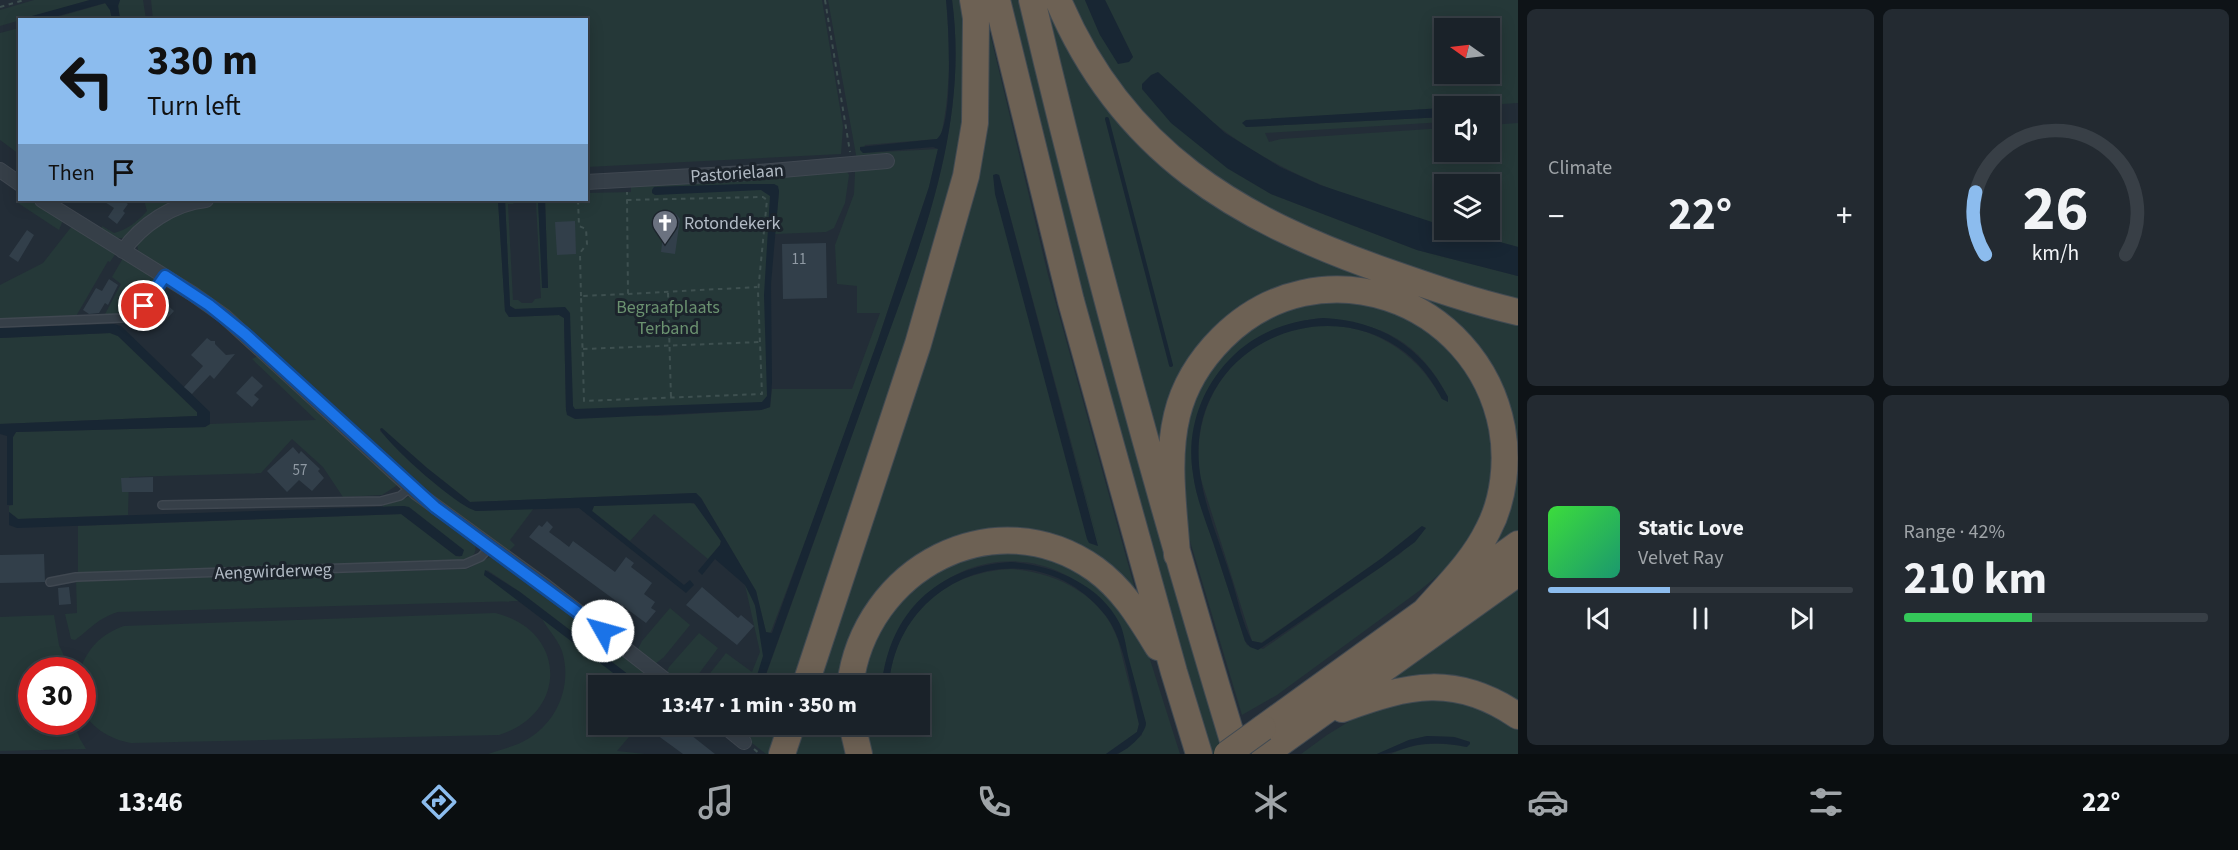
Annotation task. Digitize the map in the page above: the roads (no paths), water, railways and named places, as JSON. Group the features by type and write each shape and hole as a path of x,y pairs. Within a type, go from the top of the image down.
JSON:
{"highway":[{"path":"809,675 918,344 966,176 975,123 976,29 973,0"},
{"path":"998,0 1071,301 1174,672 1200,754"},
{"path":"1032,0 1104,293 1177,555 1237,754"},
{"path":"1058,0 1100,78 1128,115 1185,170 1215,192 1243,210 1314,244 1455,296 1518,312"},
{"path":"1177,555 1171,465 1177,415 1190,380 1214,345 1243,320 1262,308 1290,297 1319,291 1339,290 1379,295 1400,301 1420,311 1439,323 1458,340 1473,357 1485,377 1500,415 1504,435 1505,457 1502,484 1489,529 1465,565 1424,612"},
{"path":"852,675 858,646 866,628 877,611 907,577 944,554 964,547 1000,542 1043,546 1072,556 1094,568 1126,597 1174,672"},
{"path":"1266,744 1424,612 1518,544"},
{"path":"1227,754 1266,744 1313,719 1518,573"},
{"path":"1313,719 1375,697 1415,687 1435,687 1471,693 1496,702 1518,716"},
{"path":"783,754 789,735"},
{"path":"855,735 859,754"}],"street":[{"name":"Pastorielaan","path":"588,182 747,173 887,161"},
{"path":"0,170 18,183"},
{"path":"44,201 209,305 245,334 435,507 578,611 659,675"},
{"path":"123,251 131,239 158,219 184,204 200,201"},
{"path":"735,735 744,742"}],"lane":[{"path":"0,323 122,318 144,306 165,276"},
{"path":"162,505 381,501 400,496 411,487"},
{"name":"Aengwirderweg","path":"51,582 76,577 465,564 481,557 490,547"}],"water":[{"path":"90,0 120,0 118,6 120,18 112,18 105,3 51,18 25,18"},
{"path":"946,0 952,0 956,49 953,98 946,145 922,239 766,675 757,675 763,656 755,605 745,585 715,559 702,575 698,571 721,541 694,503 594,506 592,511 684,585 690,580 694,585 686,593 579,508 476,511 467,507 425,475 397,449 380,429 382,428 470,502 696,493 756,591 766,632 772,633 878,340 929,187 938,149 933,147 863,153 860,147 937,139 946,115 949,73"},
{"path":"1085,0 1105,0 1133,57 1129,62 1118,64 1100,35"},
{"path":"1158,72 1225,133 1280,167 1320,185 1434,223 1434,240 1492,240 1518,247 1518,276 1417,250 1271,194 1227,168 1171,123 1142,89 1142,84"},
{"path":"1434,109 1434,118 1246,127 1242,123 1246,120"},
{"path":"993,175 999,175 1098,546 1089,543 1087,539 995,194"},
{"path":"743,184 778,186 771,284 772,383 770,407 761,410 575,419 567,415 566,410 564,318 559,315 509,317 505,311 498,201 505,201 510,306 515,309 565,307 570,313 573,406 575,409 762,402 767,396 764,295 770,196 761,190 655,195 652,193 654,187"},
{"path":"538,201 545,201 548,288 542,288"},
{"path":"1323,318 1362,324 1397,340 1425,364 1448,397 1448,402 1442,399 1427,374 1406,353 1377,336 1346,327 1314,327 1283,334 1255,348 1231,368 1212,394 1201,426 1199,465 1207,505 1252,641 1262,643 1382,558 1422,526 1426,528 1415,542 1381,567 1258,650 1250,647 1245,641 1199,501 1191,459 1194,428 1203,398 1210,385 1229,360 1249,342 1284,325"},
{"path":"114,324 121,326 210,412 210,424 205,427 16,432 13,437 13,505 7,505 7,436 0,434 0,424 197,416 197,412 118,336 110,333 0,338 0,328"},
{"path":"409,507 464,550 462,556 456,556 401,514 17,528 9,525 9,512 18,519"},
{"path":"1011,562 1059,572 1088,588 1111,610 1124,635 1146,723 1143,732 1135,742 1116,754 1106,754 1137,732 1139,724 1127,667 1112,626 1106,616 1076,588 1043,573 1008,569 974,575 943,590 917,615 898,646 891,675 884,675 895,636 907,615 922,598 940,584 961,573 985,565"},
{"path":"485,570 520,592 629,675 616,675 484,575"},
{"path":"1427,736 1454,737 1470,742 1470,744 1467,747 1423,744 1377,754 1409,740"}],"waterway":[{"path":"1107,119 1171,365"}],"place":[{"name":"Rotondekerk","path":"665,246"}],"park label":[{"name":"Begraafplaats Terband","path":"668,317"}]}
